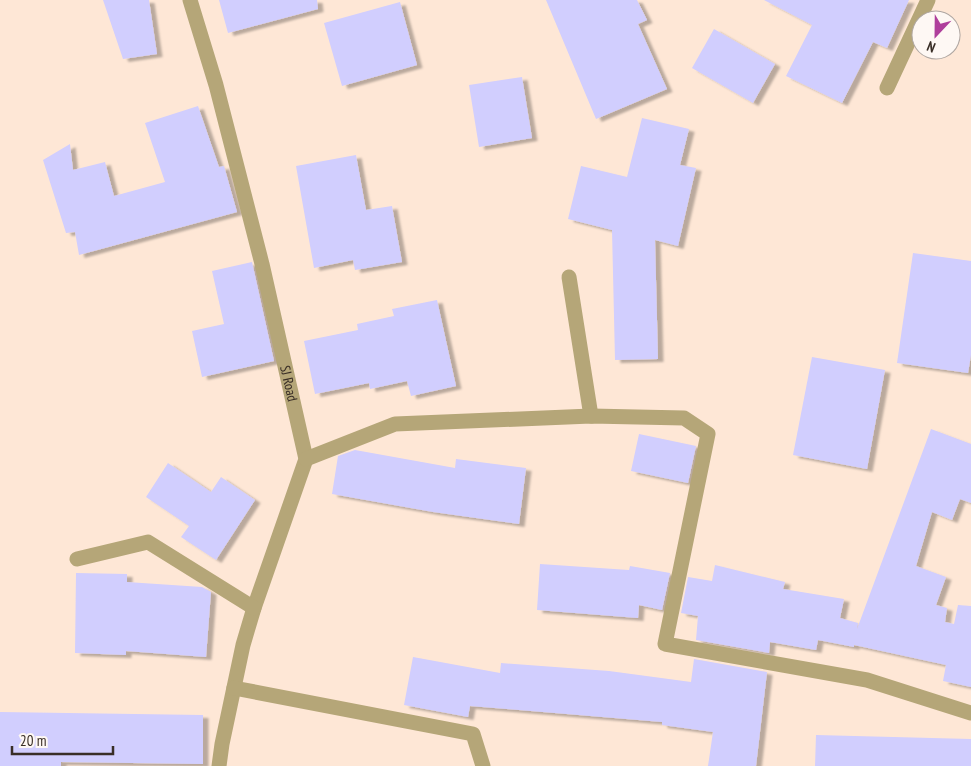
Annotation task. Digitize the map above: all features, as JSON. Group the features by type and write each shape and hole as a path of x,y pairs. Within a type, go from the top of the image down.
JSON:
{"street":[{"name":"SJ Road","path":"190,0 216,85 262,264 306,459"},
{"path":"887,88 928,0"},
{"path":"569,277 591,416"},
{"path":"219,766 243,645 306,459 395,424 591,416 684,418 708,434 665,644 867,680 971,713"},
{"path":"77,559 148,542 254,608"},
{"path":"234,688 473,734 483,766"}],"building":[{"path":"103,0 149,0 157,54 123,59"},
{"path":"219,0 317,0 318,9 228,33"},
{"path":"546,0 637,0 647,20 638,24 667,89 596,119"},
{"path":"764,0 909,0 887,48 873,42 842,103 786,76 812,25"},
{"path":"400,2 417,65 342,86 324,23"},
{"path":"714,29 775,64 753,103 692,68"},
{"path":"522,77 532,138 479,147 469,85"},
{"path":"198,106 219,167 224,166 237,212 79,255 75,232 66,233 43,160 70,144 73,170 105,162 114,196 165,182 145,123"},
{"path":"642,118 689,129 680,165 696,168 678,246 655,240 658,359 615,360 612,230 568,219 581,166 627,177"},
{"path":"356,155 366,210 392,206 402,262 355,270 353,260 314,268 296,166"},
{"path":"913,253 971,261 971,355 968,373 897,363"},
{"path":"252,262 274,361 202,377 192,331 224,324 212,271"},
{"path":"437,300 456,386 411,396 407,381 370,389 369,383 315,394 304,341 358,330 357,324 394,316 392,309"},
{"path":"812,357 885,370 867,469 793,455"},
{"path":"931,429 971,444 971,503 960,499 952,520 932,512 916,566 946,577 936,605 947,608 945,622 954,624 958,605 971,606 971,687 943,681 946,665 854,645 854,647 818,640 816,650 770,642 769,653 696,640 698,616 681,613 688,577 712,581 715,565 785,582 783,589 844,599 840,618 858,623 857,629"},
{"path":"639,434 696,446 688,483 631,471"},
{"path":"355,450 455,468 456,459 526,468 519,524 433,512 332,494 338,456"},
{"path":"168,463 211,492 221,477 255,500 216,560 181,537 189,526 146,497"},
{"path":"540,564 629,570 630,566 670,573 662,610 639,605 638,618 537,610"},
{"path":"76,573 127,574 127,582 202,587 211,592 206,657 126,651 126,655 75,653"},
{"path":"413,657 500,673 501,663 609,671 691,682 694,659 767,672 756,766 708,766 713,732 662,725 662,722 470,706 468,717 404,705"},
{"path":"0,712 203,715 203,764 61,762 61,766 0,766"},
{"path":"816,735 971,739 971,766 815,766"}]}
